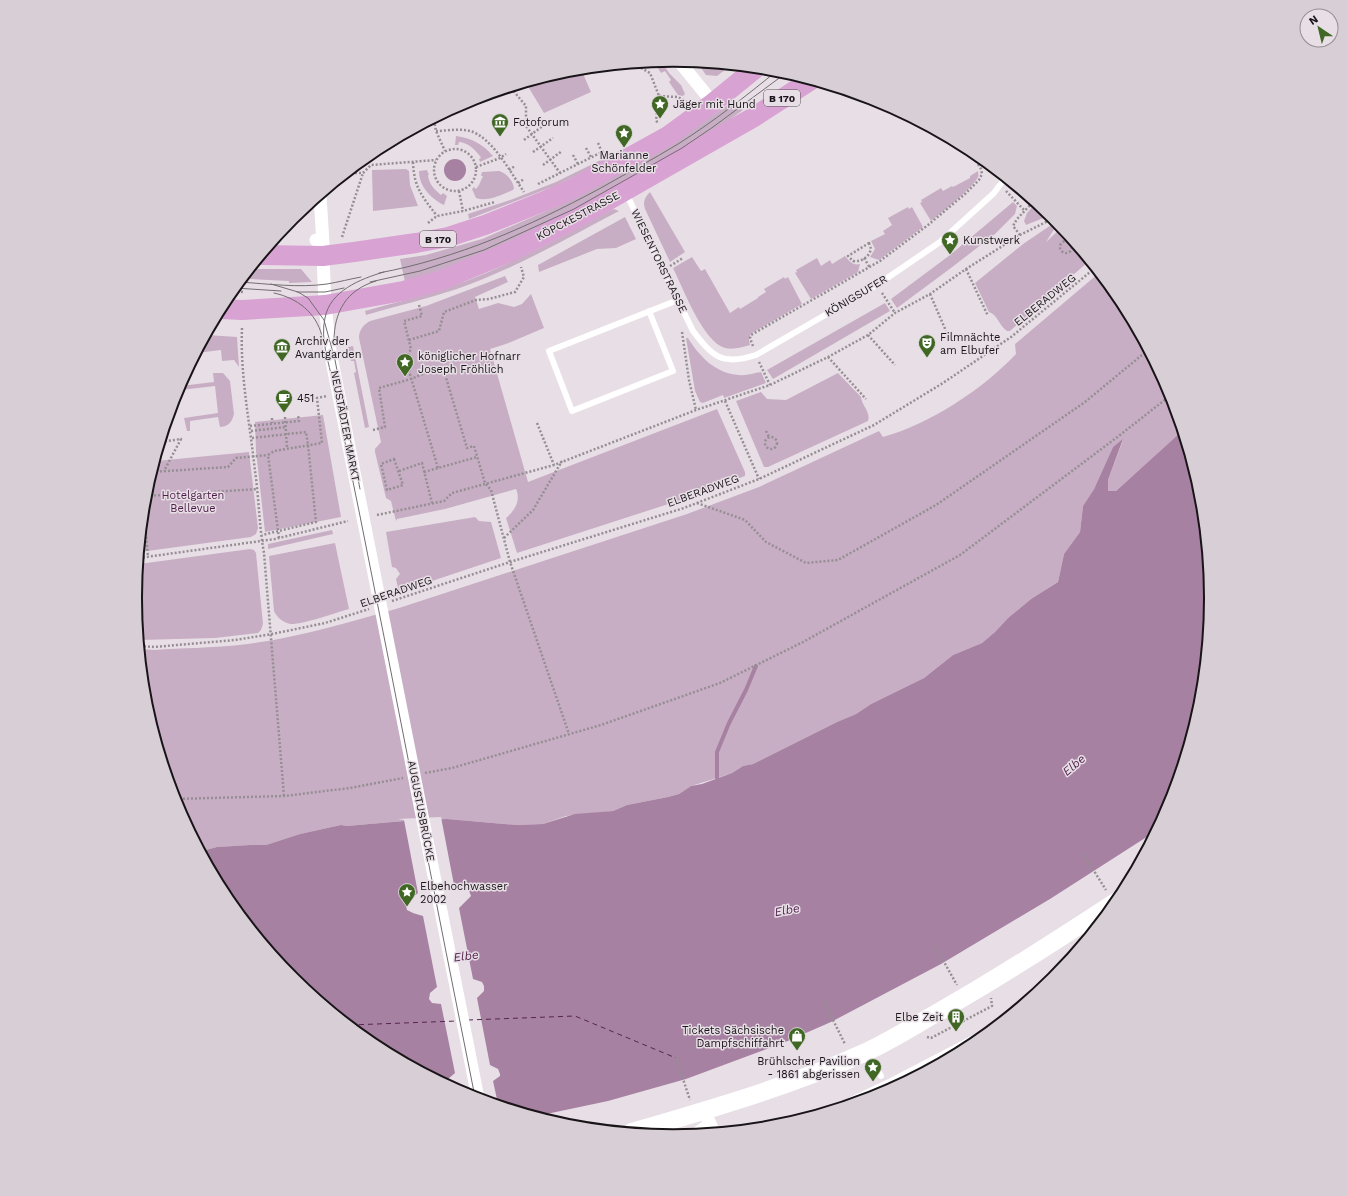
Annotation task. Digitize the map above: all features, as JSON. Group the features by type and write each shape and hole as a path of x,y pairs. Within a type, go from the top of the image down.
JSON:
{"main road":[{"name":"B 170","path":"269,254 321,246 423,242 466,232 554,197 624,161 668,136 708,98 748,73"},
{"name":"KÖPCKESTRASSE","path":"325,305 403,291 442,280 514,250 625,191 754,117 805,84"},
{"name":"B 170","path":"228,309 242,310 325,305"},
{"path":"650,1128 705,1117 867,1051 964,998 1019,964 1112,896"}],"street":[{"path":"684,67 708,98"},
{"name":"NEUSTÄDTER MARKT","path":"320,202 321,246 330,351 364,523"},
{"name":"AUGUSTUSBRÜCKE","path":"364,523 477,1091"},
{"path":"887,1084 919,1069"},
{"path":"699,1128 705,1117"}],"lane":[{"name":"KÖNIGSUFER","path":"692,329 705,347 721,359 743,360 756,356 877,285 940,242 994,193 1002,181"},
{"name":"WIESENTORSTRASSE","path":"625,191 692,329"},
{"path":"649,311 673,371 572,411 548,351 649,311 678,300"},
{"path":"867,1051 887,1084"}],"path":[{"path":"641,68 650,73 659,96 656,120 660,128"},
{"path":"515,91 526,106 526,126 560,173"},
{"path":"659,96 683,99"},
{"path":"684,108 708,98"},
{"path":"435,124 436,132 445,151"},
{"path":"524,140 544,125"},
{"path":"436,132 460,129 468,130 486,139 524,192"},
{"path":"616,131 621,142 626,144"},
{"path":"533,152 553,138"},
{"path":"615,145 621,142"},
{"path":"598,143 602,152"},
{"path":"586,148 591,158"},
{"path":"536,186 609,148"},
{"path":"452,149 460,149 468,153 474,160 476,167 476,174 473,181 467,187 459,191 445,189 439,184 434,172 436,160 445,151 452,149"},
{"path":"543,165 562,151"},
{"path":"476,167 500,158 506,154"},
{"path":"573,155 578,164"},
{"path":"321,246 340,242 363,173 371,165 436,160"},
{"path":"413,162 416,186 437,216"},
{"path":"770,385 756,356 750,338 751,335 870,268 928,225 980,180 982,174 977,162"},
{"path":"509,170 515,166"},
{"path":"355,173 363,173"},
{"path":"518,183 524,179"},
{"path":"518,194 530,189"},
{"path":"459,191 463,211"},
{"path":"1013,198 1024,210"},
{"path":"423,225 437,216 463,211 500,200"},
{"path":"1020,235 1014,226 1017,219 1030,205"},
{"path":"377,515 444,501 452,493 554,465 696,410 770,385 828,358 868,335 895,313 930,294 1020,235 1047,221"},
{"path":"1067,242 1061,241 1059,245 1060,251 1068,253 1072,249 1071,246"},
{"path":"869,243 871,251 869,256 864,258 860,261 854,261 848,256 869,243"},
{"path":"864,258 870,268"},
{"path":"408,340 439,331 444,312 476,300 489,299 515,292 524,277 521,267"},
{"path":"966,269 988,316"},
{"name":"ELBERADWEG","path":"390,602 510,562 697,503 759,479 874,425 943,383 1011,337 1092,271"},
{"path":"930,294 946,331"},
{"path":"888,301 895,313"},
{"path":"419,304 422,316 404,322 411,349 401,368 409,371 438,468"},
{"path":"242,328 242,352 258,489 272,634 284,796"},
{"path":"692,329 682,332 688,380 696,410"},
{"path":"868,335 895,365"},
{"path":"697,503 745,520 766,542 806,563 838,560 936,505 1085,402 1144,353"},
{"path":"828,358 866,399"},
{"path":"372,430 385,427 379,388 411,379 434,369 444,371 467,448 474,446 485,483 491,490 510,562 569,734"},
{"path":"158,472 228,467 236,458 268,455 274,451 287,448 322,443 317,398 331,395"},
{"path":"421,774 452,768 601,725 720,683 803,642 960,555 1166,399"},
{"path":"725,401 759,479"},
{"path":"250,426 298,421 298,415"},
{"path":"285,417 287,448"},
{"path":"272,418 272,423"},
{"path":"537,423 554,465"},
{"path":"251,431 286,427"},
{"path":"766,431 768,437 765,442 766,446 769,448 775,448 778,442 776,438 773,436 768,437"},
{"path":"252,438 306,432 317,528"},
{"path":"164,472 181,439 167,441"},
{"path":"268,455 279,538"},
{"path":"424,472 477,457"},
{"path":"394,459 399,471 403,485 387,490 381,464 394,459"},
{"path":"504,538 533,510 563,461"},
{"path":"399,471 422,463 432,503"},
{"path":"153,496 258,489"},
{"path":"144,557 279,538 348,521"},
{"path":"262,535 316,522"},
{"path":"146,538 148,557"},
{"name":"ELBERADWEG","path":"145,646 154,647 235,640 272,634 325,623 375,607"},
{"path":"182,799 284,796 350,788 405,777"},
{"path":"1084,855 1100,881 1112,896"},
{"path":"935,946 957,985"},
{"path":"824,1002 846,1045"},
{"path":"931,1038 992,1006"},
{"path":"958,1018 960,1023"},
{"path":"676,1058 686,1088 705,1117"}],"green space":[{"path":"657,67 665,67 681,85 685,94 683,96 678,95 669,82 671,80 665,71 661,73"},
{"path":"701,68 725,70 717,76 706,75"},
{"path":"584,75 591,92 544,113 529,87"},
{"path":"735,100 743,110 717,129 572,213 468,261 405,282 400,259 426,255 482,239 560,205 690,131"},
{"path":"456,136 467,138 476,142 493,156 480,162 480,156 471,147 459,142 458,145 455,145"},
{"path":"621,150 622,154 557,185 469,219 468,214 513,199 556,182"},
{"path":"406,169 409,171 410,185 418,206 373,211 372,170"},
{"path":"427,170 429,181 432,186 441,195 443,193 447,196 444,205 434,199 423,187 419,171"},
{"path":"499,171 511,180 514,188 513,190 490,199 476,198 472,189 474,187 476,189 479,185 483,176 481,176 482,172"},
{"path":"978,171 978,177 970,187 957,200 931,221 920,203 922,202 921,200 941,188 943,191 952,186 953,187 970,178 970,176"},
{"path":"650,192 685,252 670,262 645,209 644,200"},
{"path":"1013,202 1017,206 1015,214 995,234 897,308 891,299 950,255"},
{"path":"908,207 909,209 912,207 923,227 879,260 870,257 875,249 871,241 885,234 883,231 892,225 888,218"},
{"path":"1032,207 1044,218 1026,225 1024,221 1027,213"},
{"path":"614,209 619,211 540,253 478,281 434,296 366,315 365,311 447,288 498,268"},
{"path":"625,217 636,239 616,248 597,249 539,272 538,265"},
{"path":"1051,225 1054,229 1046,242 1057,232 1086,264 1010,331 1007,331 992,313 989,312 975,283 1023,244"},
{"path":"845,256 853,264 860,264 858,272 811,299 795,273 797,272 796,270 817,258 821,266 830,260 832,264"},
{"path":"692,257 701,271 705,269 730,313 758,298 766,292 764,289 784,277 785,279 788,277 802,304 752,333 749,337 750,345 728,349 725,348 717,344 709,336 694,313 673,268"},
{"path":"257,269 301,269 312,282 289,283 289,281 249,279"},
{"path":"505,276 508,282 475,297 479,309 498,303 514,307 522,304 531,294 544,328 490,349 528,482 717,409 745,472 745,476 687,498 517,553 506,518 516,505 518,497 516,489 445,509 397,519 396,521 391,501 386,498 375,452 375,449 381,442 359,338 361,330 363,326 370,321 426,306"},
{"path":"1096,276 1115,303 1150,363 1164,395 1178,434 1116,491 1108,491 1108,480 1123,440 1113,447 1094,489 1083,506 1080,532 1064,554 1058,582 1031,599 1008,618 982,643 953,655 924,678 871,704 856,714 753,764 743,766 732,773 691,786 679,794 668,797 627,805 613,811 566,816 543,824 517,825 447,819 347,826 341,825 300,834 266,845 217,847 207,850 197,833 171,769 153,702 145,649 218,647 300,635 399,608 687,514 759,487 879,431 883,437 901,431 937,414 972,392 1003,367 1016,354 1015,344"},
{"path":"885,303 890,311 773,379 767,370"},
{"path":"212,335 237,337 239,367 234,360 222,361 221,350 203,352"},
{"path":"686,338 688,338 697,351 709,363 716,368 731,374 739,375 761,372 766,383 724,398 723,395 703,403 700,402 695,391"},
{"path":"353,346 369,427 365,428 354,373 356,372 354,361 351,361 348,347"},
{"path":"213,373 223,373 230,381 234,414 232,419 229,424 223,427 220,427 218,417 190,421 190,431 187,431 184,418 218,413 215,386 185,389 187,385 214,382"},
{"path":"838,373 861,397 869,418 868,421 768,467 764,467 736,401 761,392 767,399 786,400"},
{"path":"323,415 341,517 265,532 256,451 255,422"},
{"name":"Hotelgarten Bellevue","path":"249,452 258,528 256,534 251,537 145,551 153,494 161,461"},
{"path":"475,517 479,521 491,522 501,558 399,592 396,579 400,574 396,568 392,567 386,532"},
{"path":"332,530 333,534 268,549 268,544"},
{"path":"335,543 349,609 297,624 291,624 281,620 274,611 269,556"},
{"path":"250,549 254,550 256,553 263,624 261,630 258,633 215,638 145,640 142,598 144,563"}],"water":[{"path":"451,159 459,159 466,166 466,174 459,181 451,181 444,174 444,166"},
{"name":"Elbe","path":"1178,434 1194,494 1200,529 1203,563 1203,633 1200,667 1186,735 1176,769 1148,836 1050,899 941,964 831,1022 783,1043 686,1079 608,1101 548,1114 503,1101 470,1089 408,1058 378,1040 323,997 274,948 252,921 232,893 207,850 217,847 266,845 300,834 341,825 347,826 447,819 517,825 543,824 575,814 613,811 627,805 679,794 691,786 702,784 732,773 743,766 753,764 856,714 871,704 924,678 953,655 982,643 1008,618 1031,599 1058,582 1064,554 1080,532 1083,506 1094,489 1113,447 1123,439 1108,480 1108,491 1116,491"}],"pier":[{"path":"441,817 454,885 466,889 469,891 471,896 459,908 473,979 482,982 484,986 484,991 477,998 490,1065 498,1069 500,1074 500,1076 493,1081 497,1099 470,1089 448,1079 455,1073 441,1004 432,1003 429,999 430,993 437,987 423,916 407,910 406,905 407,902 418,893 404,820 398,819"}],"waterway":[{"path":"717,778 717,752 756,666"}],"ferry route":[{"path":"468,1020 575,1016 676,1058"},
{"path":"358,1025 457,1021"}],"tram line":[{"path":"379,273 408,267 465,250 492,240 572,203 678,144 704,127 770,76"},
{"path":"370,282 420,271 484,250 574,209 682,148 780,78"},
{"path":"384,272 365,278 347,288 333,300 325,318 324,343 375,589 474,1090"},
{"path":"247,282 306,286 327,284 361,277"},
{"path":"334,341 336,321 344,304 357,290 376,281"},
{"path":"271,284 298,292 308,298 324,320 335,360 360,489"},
{"path":"242,288 281,291"},
{"path":"297,292 325,292 344,288"},
{"path":"274,293 290,298 304,307 315,320 322,336"}],"place":[{"name":"Jäger mit Hund","path":"660,119"},
{"name":"Fotoforum","path":"500,137"},
{"name":"Marianne Schönfelder","path":"624,148"},
{"name":"Kunstwerk","path":"950,255"},
{"name":"Filmnächte am Elbufer","path":"927,358"},
{"name":"Archiv der Avantgarden","path":"282,362"},
{"name":"königlicher Hofnarr Joseph Fröhlich","path":"405,377"},
{"name":"451","path":"284,413"},
{"name":"Elbehochwasser 2002","path":"407,907"},
{"name":"Elbe Zeit","path":"956,1032"},
{"name":"Tickets Sächsische Dampfschiffahrt","path":"797,1051"},
{"name":"Brühlscher Pavilion - 1861 abgerissen","path":"873,1082"}]}
